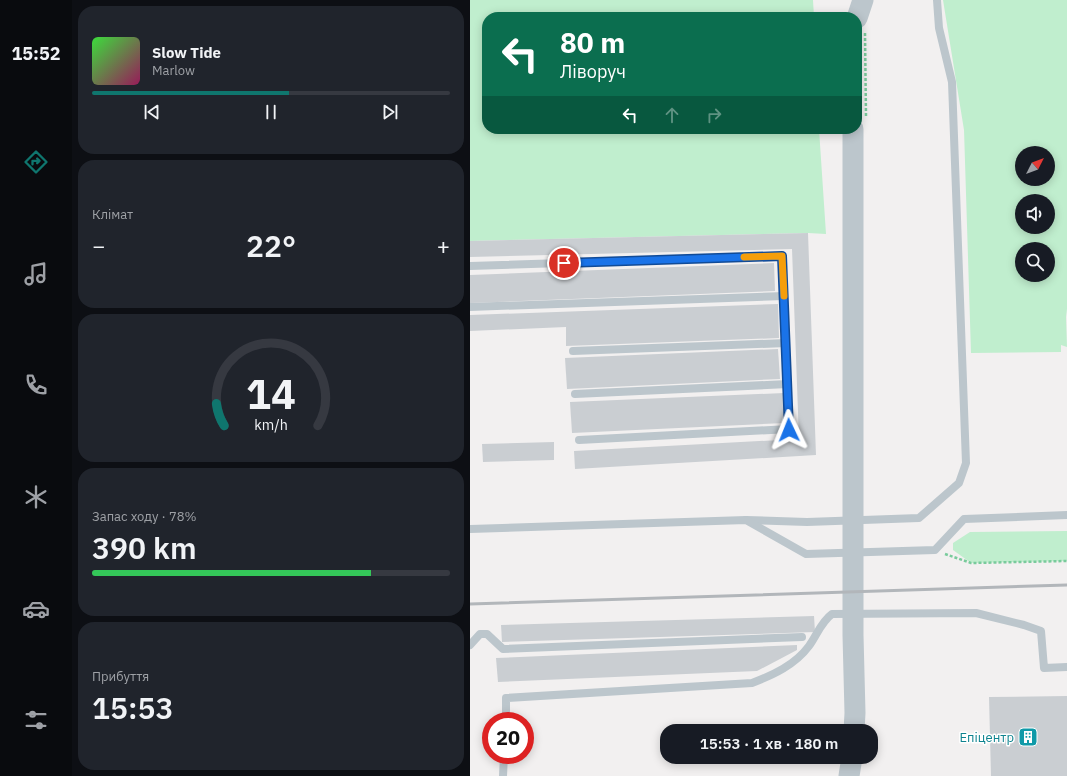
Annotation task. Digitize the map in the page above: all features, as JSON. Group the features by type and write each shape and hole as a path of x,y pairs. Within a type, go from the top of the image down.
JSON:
{"street":[{"path":"856,0 858,12"},
{"path":"861,12 863,0"},
{"path":"853,134 854,724"},
{"path":"849,776 851,764"}],"lane":[{"path":"470,529 746,520 807,522 919,518 959,483 966,463 952,82 939,28 937,0"},
{"path":"470,266 782,256 789,430 579,440"},
{"path":"470,307 784,296"},
{"path":"573,351 786,342"},
{"path":"575,394 788,384"},
{"path":"746,520 806,554 935,550 964,519 1067,515"},
{"path":"506,712 506,698 752,683 776,674 792,662 808,647 821,626 832,614 976,613 1024,624 1041,631 1044,668 1067,667"},
{"path":"470,644 480,634 488,634 504,649 802,637"},
{"path":"504,764 504,776"}],"path":[{"path":"862,48 866,100"},
{"path":"935,550 971,563 1067,561"}],"green space":[{"path":"470,0 813,0 814,12 482,12 482,134 819,134 826,234 808,233 470,241"},
{"path":"943,0 1067,0 1067,347 1061,345 1061,352 971,353 964,130"},
{"path":"1067,531 1067,561 971,563 953,550 953,543 970,532"}],"building":[{"path":"808,233 816,455 575,469 574,451 799,439 792,249 470,257 470,241"},
{"path":"774,263 775,291 470,303 470,275"},
{"path":"778,304 779,338 566,346 566,327 470,331 470,315"},
{"path":"778,349 780,379 567,389 565,358"},
{"path":"784,393 785,423 572,433 570,402"},
{"path":"554,442 554,460 483,462 482,444"},
{"path":"814,616 815,632 502,642 501,625"},
{"path":"797,645 797,650 757,671 498,682 496,658"},
{"name":"Епіцентр","path":"1067,696 1067,776 991,776 989,697"}],"railway":[{"path":"470,604 1067,585"}],"slow traffic":[{"path":"744,257 782,256 784,296"}],"place":[{"name":"Епіцентр","path":"1028,737"}],"route":[{"path":"564,263 782,256 789,430"}]}
